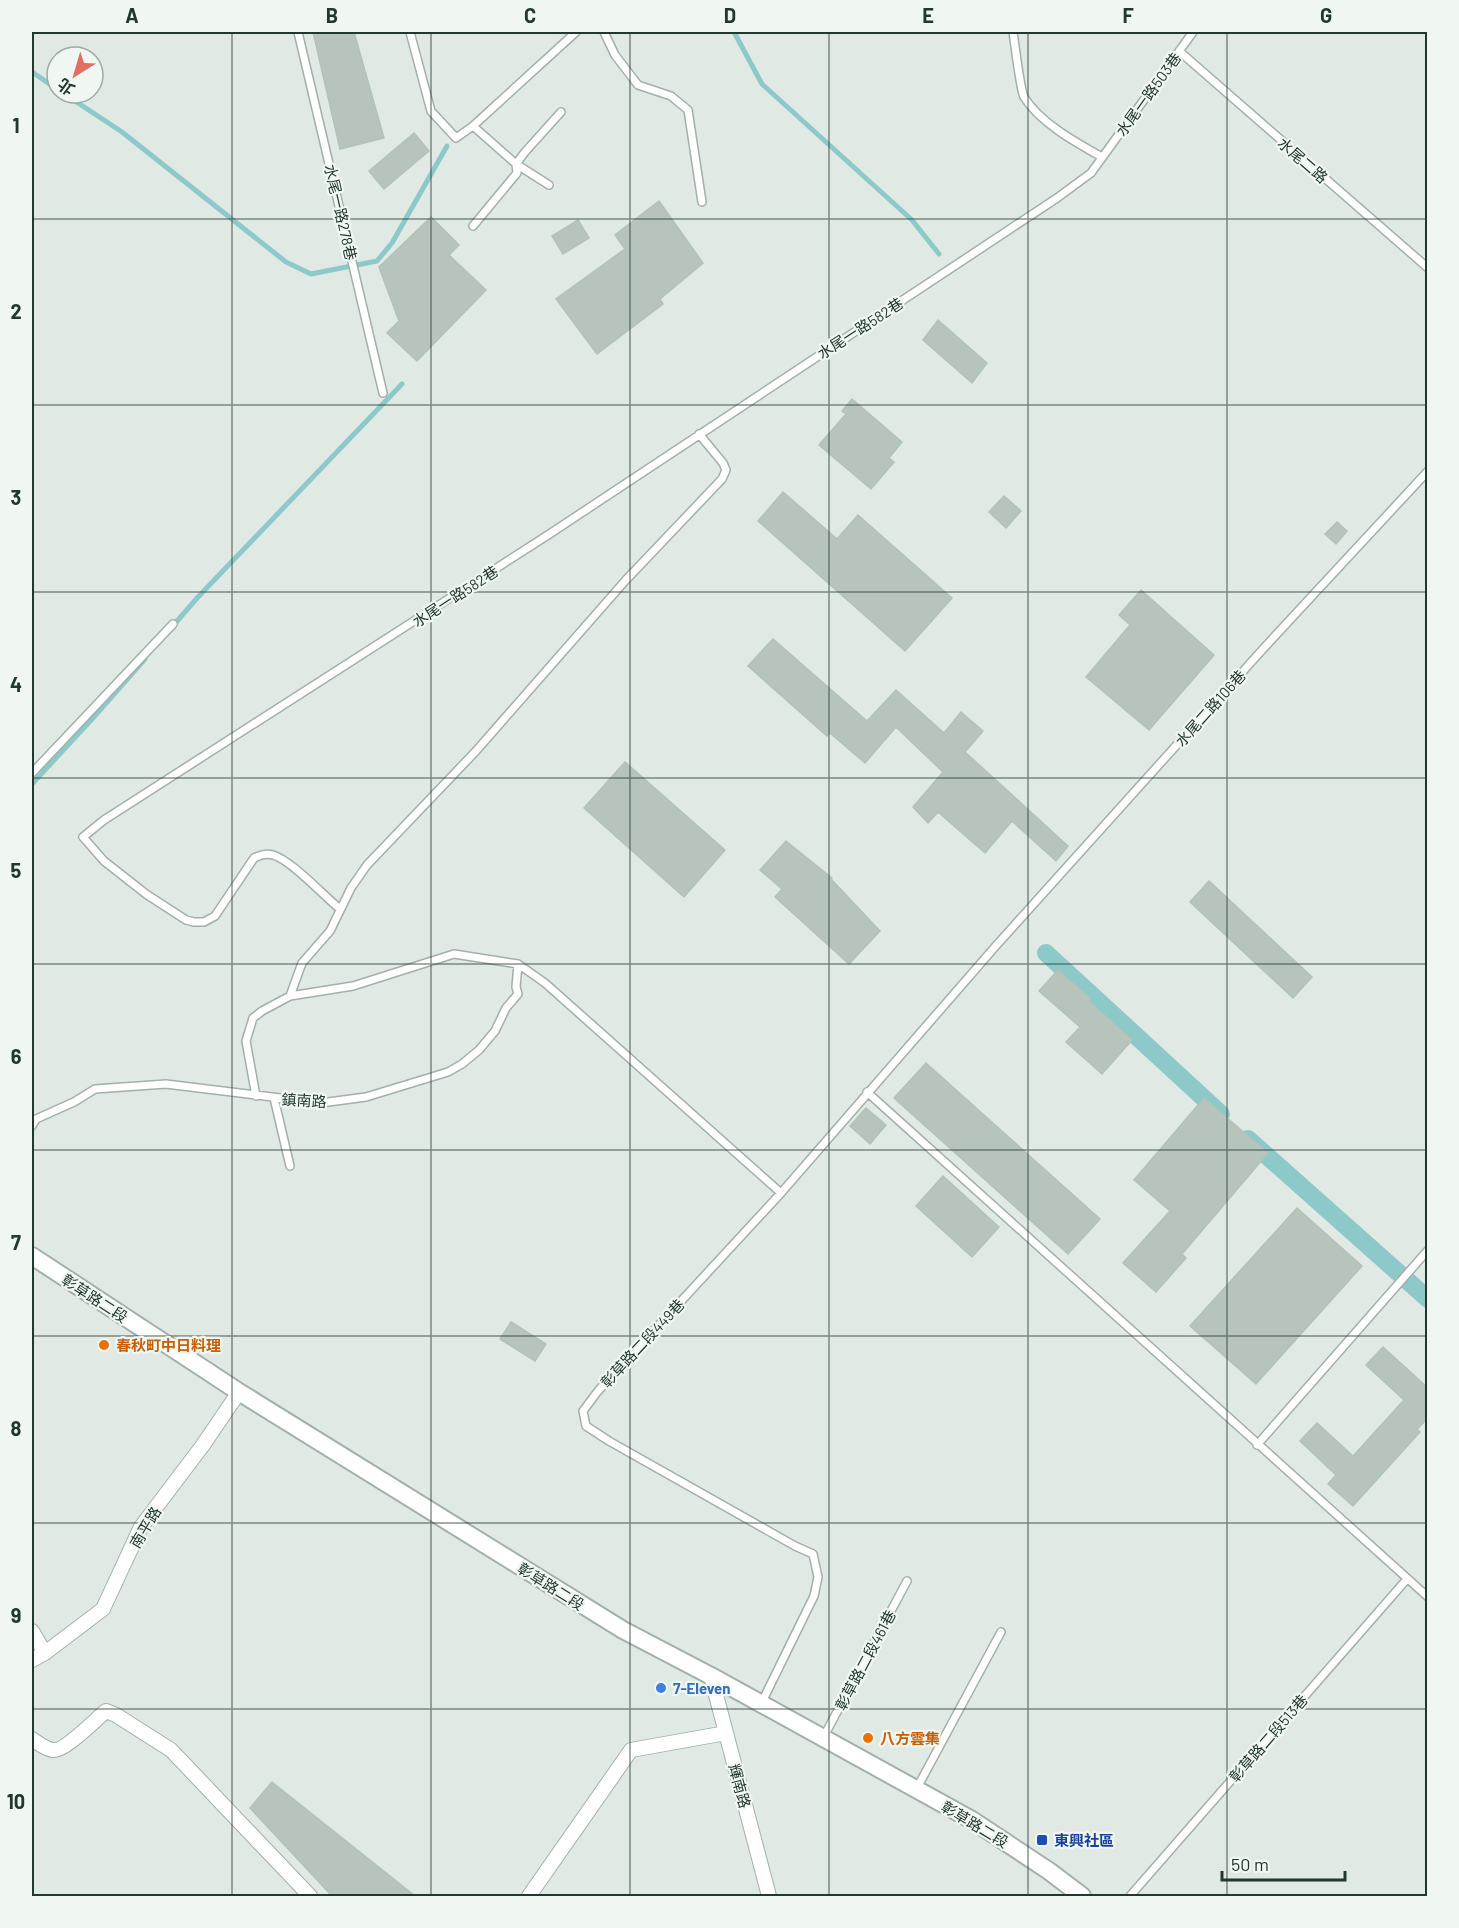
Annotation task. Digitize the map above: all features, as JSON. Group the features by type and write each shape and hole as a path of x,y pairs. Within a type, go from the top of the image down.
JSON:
{"street":[{"name":"彰草路二段","path":"32,1256 239,1392 623,1630 972,1820 1050,1871 1082,1896"},
{"name":"南平路","path":"32,1660 45,1653 103,1609 141,1527 203,1445 239,1392"},
{"path":"32,1631 45,1653"},
{"name":"輝南路","path":"711,1676 769,1896"},
{"path":"32,1739 49,1750 56,1751 106,1711 116,1715 171,1750 310,1896"},
{"path":"529,1896 631,1750 726,1733"}],"lane":[{"name":"水尾一路278巷","path":"298,32 383,393"},
{"path":"410,32 431,111 456,138 473,126 576,32"},
{"path":"604,32 615,55 638,85 671,96 688,110 702,202"},
{"path":"1013,32 1023,95 1037,112 1072,141 1102,157"},
{"name":"水尾一路503巷","path":"1102,157 1193,32"},
{"name":"水尾二路","path":"1179,51 1428,268"},
{"path":"473,225 517,173 516,164 525,152 561,112"},
{"path":"473,126 516,164 549,185"},
{"name":"水尾一路582巷","path":"340,909 286,862 273,855 263,854 254,858 215,916 204,922 186,920 146,894 104,861 83,837 104,820 548,535 1057,198 1091,173 1102,157"},
{"path":"290,996 302,963 330,931 355,881 367,865 476,751 625,581 722,479 726,470 723,462 699,434"},
{"name":"水尾二路106巷","path":"994,948 1263,649 1428,471"},
{"path":"32,773 173,624"},
{"name":"彰草路二段449巷","path":"761,1704 814,1596 818,1577 813,1554 609,1441 586,1426 583,1411 598,1391 781,1193 994,948"},
{"path":"256,1096 246,1041 253,1018 290,996 353,986 454,954 518,964 545,982 781,1193"},
{"name":"鎮南路","path":"32,1126 36,1119 74,1102 95,1089 166,1084 321,1103 366,1097 448,1072 479,1050 495,1031 506,1008 518,994 516,987 518,964"},
{"path":"867,1092 1428,1597"},
{"path":"274,1098 291,1166"},
{"path":"1257,1445 1428,1250"},
{"name":"彰草路二段513巷","path":"1130,1896 1407,1579"},
{"name":"彰草路二段461巷","path":"823,1739 907,1581"},
{"path":"916,1789 1001,1632"}],"building":[{"path":"313,32 354,32 384,138 340,149"},
{"path":"414,133 429,151 384,189 369,171"},
{"path":"659,201 703,263 660,299 663,304 597,354 556,299 625,249 615,235"},
{"path":"431,217 459,245 449,255 486,290 417,361 387,333 399,321 379,267"},
{"path":"578,220 589,238 563,254 552,236"},
{"path":"938,320 987,363 972,383 923,340"},
{"path":"852,399 902,442 889,458 894,462 871,489 819,445 846,414 842,411"},
{"path":"783,492 837,539 858,515 952,598 905,651 758,521"},
{"path":"1004,496 1021,511 1006,528 989,512"},
{"path":"1337,522 1347,531 1336,544 1325,534"},
{"path":"1141,590 1214,655 1149,730 1086,677 1130,625 1119,615"},
{"path":"773,639 867,721 896,690 944,733 961,712 983,731 965,752 1068,846 1056,861 1012,821 985,853 938,812 928,823 913,807 943,772 896,727 865,763 830,733 827,736 748,666"},
{"path":"625,762 725,850 684,897 584,808"},
{"path":"786,841 832,878 880,931 849,964 775,897 782,889 760,870"},
{"path":"1209,881 1312,977 1293,998 1190,902"},
{"path":"1058,970 1132,1040 1102,1074 1066,1042 1080,1027 1039,991"},
{"path":"926,1063 1100,1219 1068,1254 894,1098"},
{"path":"1204,1098 1268,1153 1182,1254 1186,1258 1156,1292 1123,1263 1170,1211 1134,1180"},
{"path":"866,1108 886,1125 870,1144 850,1126"},
{"path":"943,1176 999,1227 972,1257 916,1206"},
{"path":"1297,1208 1362,1266 1256,1384 1190,1326"},
{"path":"511,1322 546,1344 535,1361 500,1339"},
{"path":"1383,1347 1428,1388 1428,1418 1417,1429 1420,1432 1353,1506 1328,1484 1336,1475 1300,1441 1317,1423 1353,1456 1404,1400 1366,1365"},
{"path":"272,1782 415,1896 332,1896 250,1808"}],"waterway":[{"path":"734,32 762,84 912,220 939,254"},
{"path":"32,72 45,81"},
{"path":"81,105 122,132 286,262 311,274 377,261 392,243 447,146"},
{"path":"172,627 402,384"},
{"path":"32,784 145,659"},
{"path":"1046,953 1221,1114"},
{"path":"1248,1139 1428,1299"}],"place":[{"name":"春秋町中日料理","path":"104,1345"},
{"name":"7-Eleven","path":"661,1688"},
{"name":"八方雲集","path":"868,1738"},
{"name":"東興社區","path":"1042,1840"}]}
